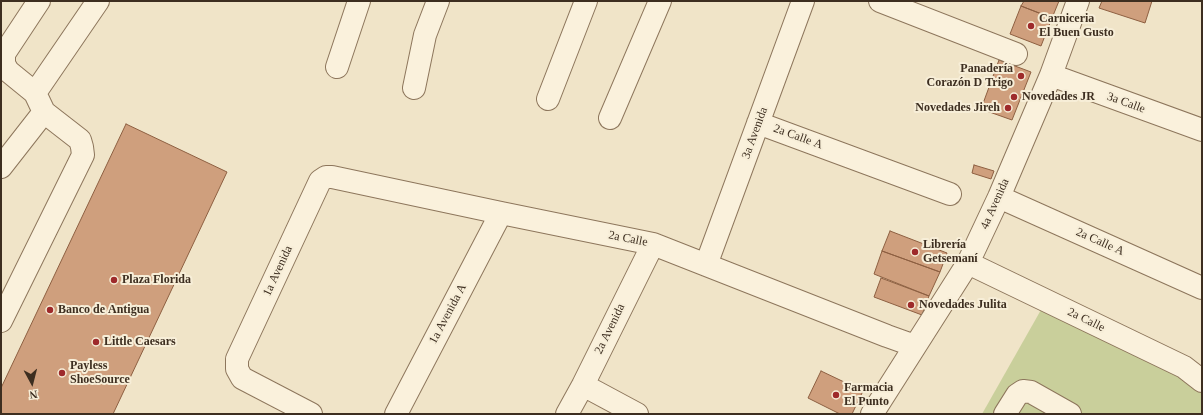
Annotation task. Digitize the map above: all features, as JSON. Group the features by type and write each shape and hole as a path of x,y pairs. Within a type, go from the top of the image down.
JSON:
{"street":[{"path":"1,321 83,155 80,140 39,103 8,71 4,64 4,54 39,1"},
{"path":"1,167 98,1"},
{"path":"338,67 359,1"},
{"path":"414,88 425,35 438,1"},
{"path":"548,99 586,1"},
{"path":"610,118 660,1"},
{"name":"3a Avenida","path":"706,265 803,1"},
{"path":"880,1 1016,54"},
{"name":"4a Avenida","path":"873,414 968,263 999,197 1051,75 1078,1"},
{"name":"3a Calle","path":"1051,75 1202,130"},
{"name":"2a Calle A","path":"758,123 950,194"},
{"name":"2a Calle","path":"326,177 332,177 653,244 915,346"},
{"name":"1a Avenida","path":"311,414 242,378 237,369 237,359 320,181 326,177"},
{"name":"2a Calle A","path":"999,197 1202,288"},
{"name":"1a Avenida A","path":"396,414 501,213"},
{"name":"2a Avenida","path":"567,414 653,244"},
{"name":"2a Calle","path":"968,263 1184,367 1202,380"},
{"path":"583,385 637,414"},
{"path":"1005,414 1017,395 1023,391 1030,392 1070,414"}],"green space":[{"path":"1046,301 1202,387 1202,414 982,414"}],"building":[{"path":"1024,1 1059,1 1052,18 1021,6"},
{"path":"1102,1 1152,1 1145,23 1099,8"},
{"name":"Carniceria El Buen Gusto","path":"1021,6 1052,18 1041,46 1010,34"},
{"path":"999,60 1031,72 1012,120 981,109"},
{"name":"Plaza Florida","path":"126,124 227,172 113,414 1,414 1,388"},
{"path":"974,165 994,171 991,179 972,173"},
{"name":"Librería Getsemaní","path":"890,231 947,253 940,272 882,251"},
{"path":"882,251 940,272 929,296 874,274"},
{"path":"881,278 929,296 922,315 874,297"},
{"name":"Farmacia El Punto","path":"821,371 863,391 852,414 840,414 808,398"}],"place":[{"name":"Carniceria El Buen Gusto","path":"1031,26"},
{"name":"Panadería Corazón D Trigo","path":"1021,76"},
{"name":"Novedades JR","path":"1014,97"},
{"name":"Novedades Jireh","path":"1008,108"},
{"name":"Librería Getsemaní","path":"915,252"},
{"name":"Plaza Florida","path":"114,280"},
{"name":"Novedades Julita","path":"911,305"},
{"name":"Banco de Antigua","path":"50,310"},
{"name":"Little Caesars","path":"96,342"},
{"name":"Payless ShoeSource","path":"62,373"},
{"name":"Farmacia El Punto","path":"836,395"}]}
